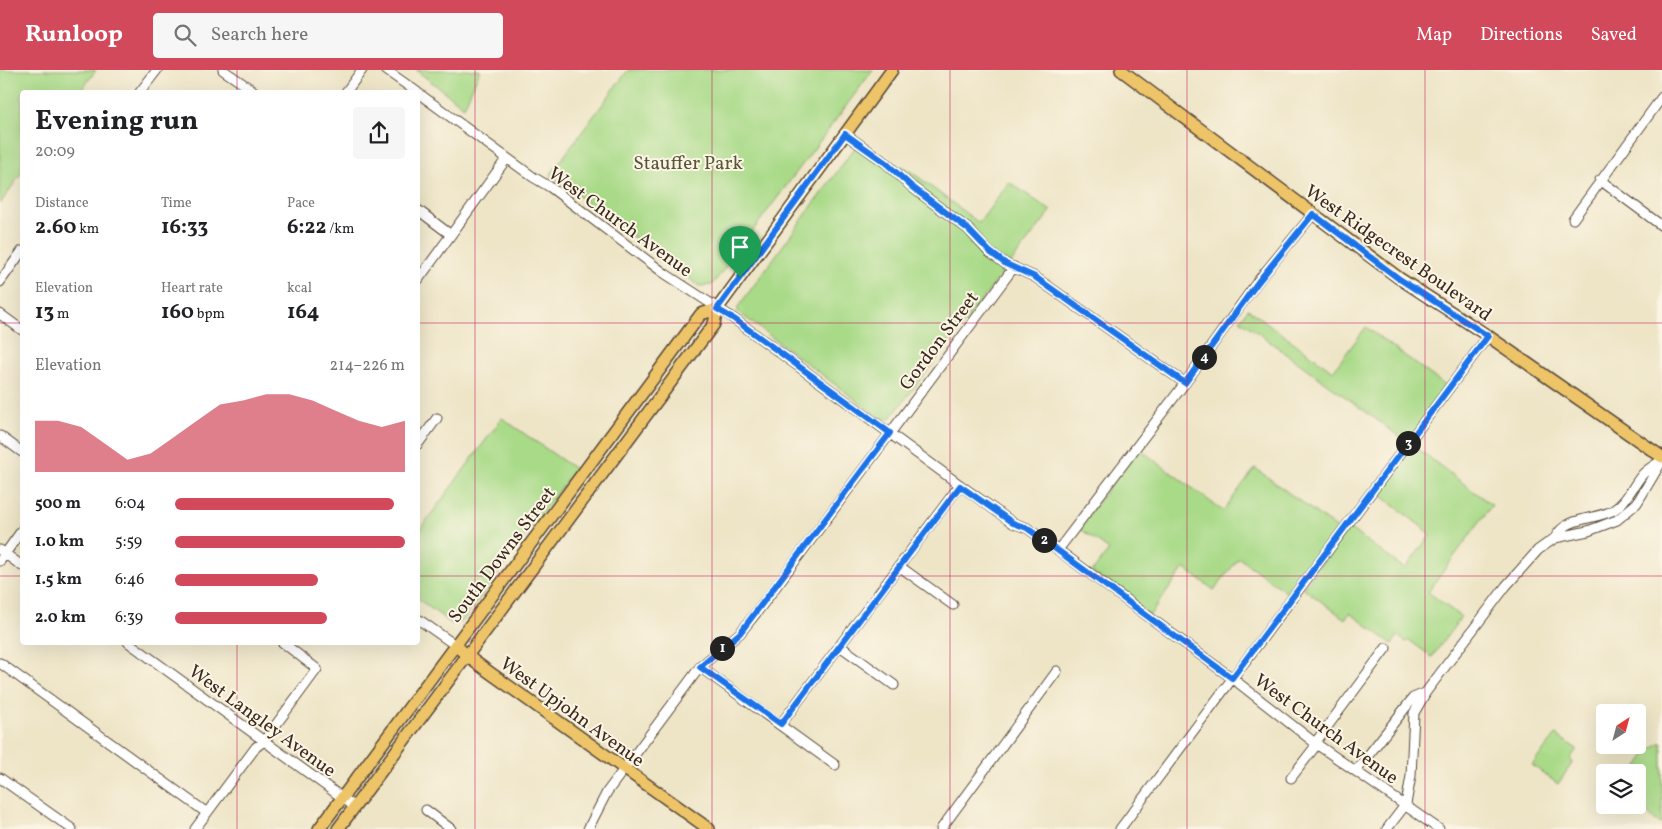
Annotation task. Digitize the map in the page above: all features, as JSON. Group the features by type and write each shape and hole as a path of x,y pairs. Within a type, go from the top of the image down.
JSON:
{"main road":[{"name":"South Downs Street","path":"338,829 714,324 717,309 892,70"},
{"name":"West Ridgecrest Boulevard","path":"1121,70 1398,278 1488,336 1662,459"},
{"name":"South Downs Street","path":"319,829 700,314 717,309"},
{"name":"West Upjohn Avenue","path":"455,645 624,770 709,829"}],"street":[{"path":"141,90 156,70"},
{"path":"223,70 248,90"},
{"path":"347,90 362,70"},
{"name":"West Church Avenue","path":"386,70 413,90"},
{"name":"West Church Avenue","path":"420,95 550,187 671,278 734,319 960,486 1013,523 1027,528 1058,550 1232,678 1314,742 1406,804 1439,829"},
{"path":"1573,219 1662,97"},
{"path":"845,134 886,163 912,187 968,229 990,252 1035,277 1185,383"},
{"path":"420,277 507,158"},
{"path":"1600,180 1662,226"},
{"path":"420,211 451,234"},
{"path":"1058,550 1185,383 1258,282 1313,214"},
{"path":"0,282 20,255"},
{"name":"Gordon Street","path":"588,829 607,792 700,667 740,633 1014,267"},
{"path":"0,314 20,329"},
{"path":"1120,829 1488,336"},
{"path":"420,441 437,418"},
{"path":"0,436 20,451"},
{"path":"1387,829 1406,804 1411,776 1414,713 1426,692 1506,586 1538,550 1555,538 1588,531 1617,520 1637,503 1662,459"},
{"path":"781,724 960,486"},
{"path":"20,532 2,555 20,565"},
{"path":"899,566 953,605"},
{"name":"West Upjohn Avenue","path":"420,620 455,645"},
{"name":"West Langley Avenue","path":"132,645 355,807"},
{"path":"195,829 256,748 264,741 317,669 286,645"},
{"path":"840,646 894,685"},
{"path":"1291,778 1314,748 1314,742 1386,648"},
{"path":"0,663 207,813"},
{"path":"700,667 835,765"},
{"path":"941,829 1057,671"},
{"path":"1356,771 1413,698 1426,692"},
{"path":"0,778 72,829"},
{"path":"426,810 451,829"}],"green space":[{"path":"0,70 96,70 81,90 20,90 20,175 0,204"},
{"path":"416,70 480,70 464,107"},
{"name":"Stauffer Park","path":"628,70 873,70 712,285 699,286 550,175"},
{"path":"856,146 894,166 905,167 979,223 1009,182 1051,211 890,419 880,418 738,312 738,307"},
{"path":"1248,309 1333,371 1366,327 1447,387 1407,442 1240,320"},
{"path":"502,418 575,469 462,622 452,624 420,600 420,529"},
{"path":"1414,446 1492,505 1428,592 1461,617 1432,657 1409,640 1406,642 1398,636 1392,644 1350,613 1345,619 1303,588 1349,528 1405,569 1431,534 1379,494"},
{"path":"1138,448 1223,511 1255,468 1339,530 1290,595 1239,558 1214,590 1184,568 1150,615 1092,572 1109,550 1079,528"},
{"path":"1556,735 1577,749 1570,759 1573,762 1558,784 1532,765"},
{"path":"1662,742 1662,825 1646,812 1646,764 1640,764 1650,749"}],"route":[{"path":"845,134 886,163 912,187 968,229 978,241 1006,264 1035,277 1185,383 1280,252 1313,214 1398,278 1488,336 1232,678 1027,528 1013,523 960,486 781,724 700,667 740,633 890,433 734,319 717,309 740,277 845,134"}]}
